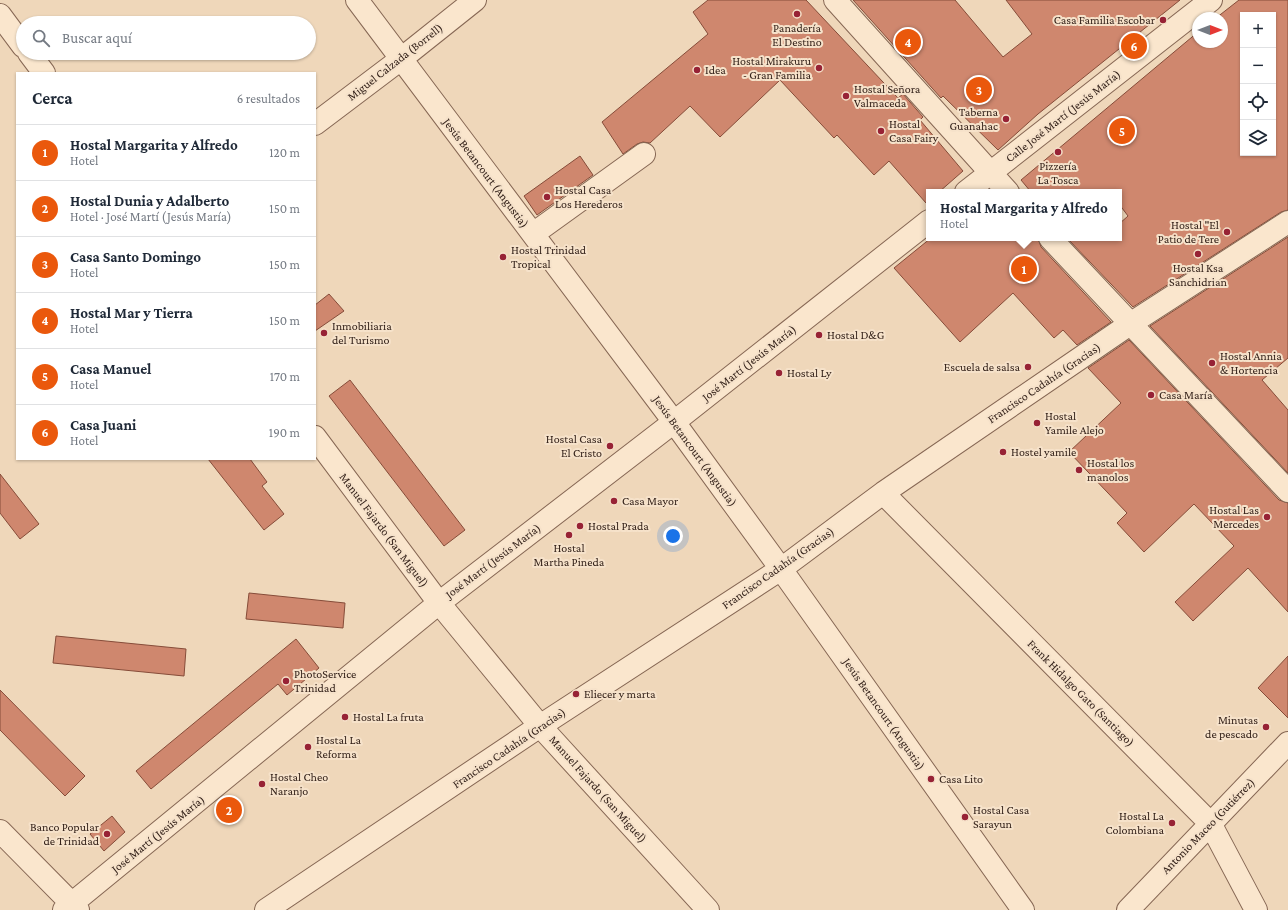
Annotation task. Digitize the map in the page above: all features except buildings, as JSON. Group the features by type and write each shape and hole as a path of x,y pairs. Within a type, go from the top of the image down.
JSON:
{"street":[{"name":"Jesús Betancourt (Angustia)","path":"357,0 674,422 781,569 1023,910"},
{"name":"Miguel Calzada (Borrell)","path":"316,123 402,59 475,0"},
{"path":"835,0 1005,189"},
{"name":"Calle José Martí (Jesús María)","path":"991,173 1211,0"},
{"path":"0,15 16,37"},
{"path":"34,60 43,72"},
{"path":"533,234 644,154"},
{"path":"970,189 991,173"},
{"name":"Francisco Cadahía (Gracias)","path":"266,910 540,726 781,569 883,493 1130,324 1288,222"},
{"name":"José Martí (Jesús María)","path":"72,908 439,603 674,422 926,223"},
{"path":"1053,241 1288,491"},
{"name":"Manuel Fajardo (San Miguel)","path":"316,438 439,603 540,726 708,910"},
{"name":"Frank Hidalgo Gato (Santiago)","path":"883,493 1210,823 1256,910"},
{"name":"Antonio Maceo (Gutiérrez)","path":"1128,910 1288,743"},
{"path":"0,831 72,908"}],"place":[{"name":"Panadería El Destino","path":"797,14"},
{"name":"Casa Familia Escobar","path":"1163,20"},
{"name":"Hostal Mar y Tierra","path":"908,42"},
{"name":"Casa Juani","path":"1134,46"},
{"name":"Hostal Mirakuru - Gran Familia","path":"819,68"},
{"name":"Idea","path":"697,70"},
{"name":"Casa Santo Domingo","path":"979,90"},
{"name":"Hostal Señora Valmaceda","path":"846,96"},
{"name":"Taberna Guanahac","path":"1006,119"},
{"name":"Hostal Casa Fairy","path":"881,131"},
{"name":"Casa Manuel","path":"1122,131"},
{"name":"Pizzería La Tosca","path":"1058,152"},
{"name":"Hostal Casa Los Herederos","path":"547,197"},
{"name":"Hostal \"El Patio de Tere","path":"1227,232"},
{"name":"Hostal Ksa Sanchidrian","path":"1198,254"},
{"name":"Hostal Trinidad Tropical","path":"503,257"},
{"name":"Hostal Margarita y Alfredo","path":"1024,269"},
{"name":"Inmobiliaria del Turismo","path":"324,333"},
{"name":"Hostal D&G","path":"819,335"},
{"name":"Hostal Annia & Hortencia","path":"1212,363"},
{"name":"Escuela de salsa","path":"1028,367"},
{"name":"Hostal Ly","path":"779,373"},
{"name":"Casa María","path":"1151,395"},
{"name":"Hostal Yamile Alejo","path":"1037,423"},
{"name":"Hostal Casa El Cristo","path":"610,446"},
{"name":"Hostel yamile","path":"1003,452"},
{"name":"Hostal los manolos","path":"1079,470"},
{"name":"Casa Mayor","path":"614,501"},
{"name":"Hostal Las Mercedes","path":"1267,517"},
{"name":"Hostal Prada","path":"580,526"},
{"name":"Hostal Martha Pineda","path":"569,535"},
{"name":"PhotoService Trinidad","path":"286,681"},
{"name":"Eliecer y marta","path":"576,694"},
{"name":"Hostal La fruta","path":"345,717"},
{"name":"Minutas de pescado","path":"1266,727"},
{"name":"Hostal La Reforma","path":"308,747"},
{"name":"Casa Lito","path":"931,779"},
{"name":"Hostal Cheo Naranjo","path":"262,784"},
{"name":"Hostal Dunia y Adalberto","path":"229,810"},
{"name":"Hostal Casa Sarayun","path":"965,817"},
{"name":"Hostal La Colombiana","path":"1172,823"},
{"name":"Banco Popular de Trinidad","path":"107,834"}]}
